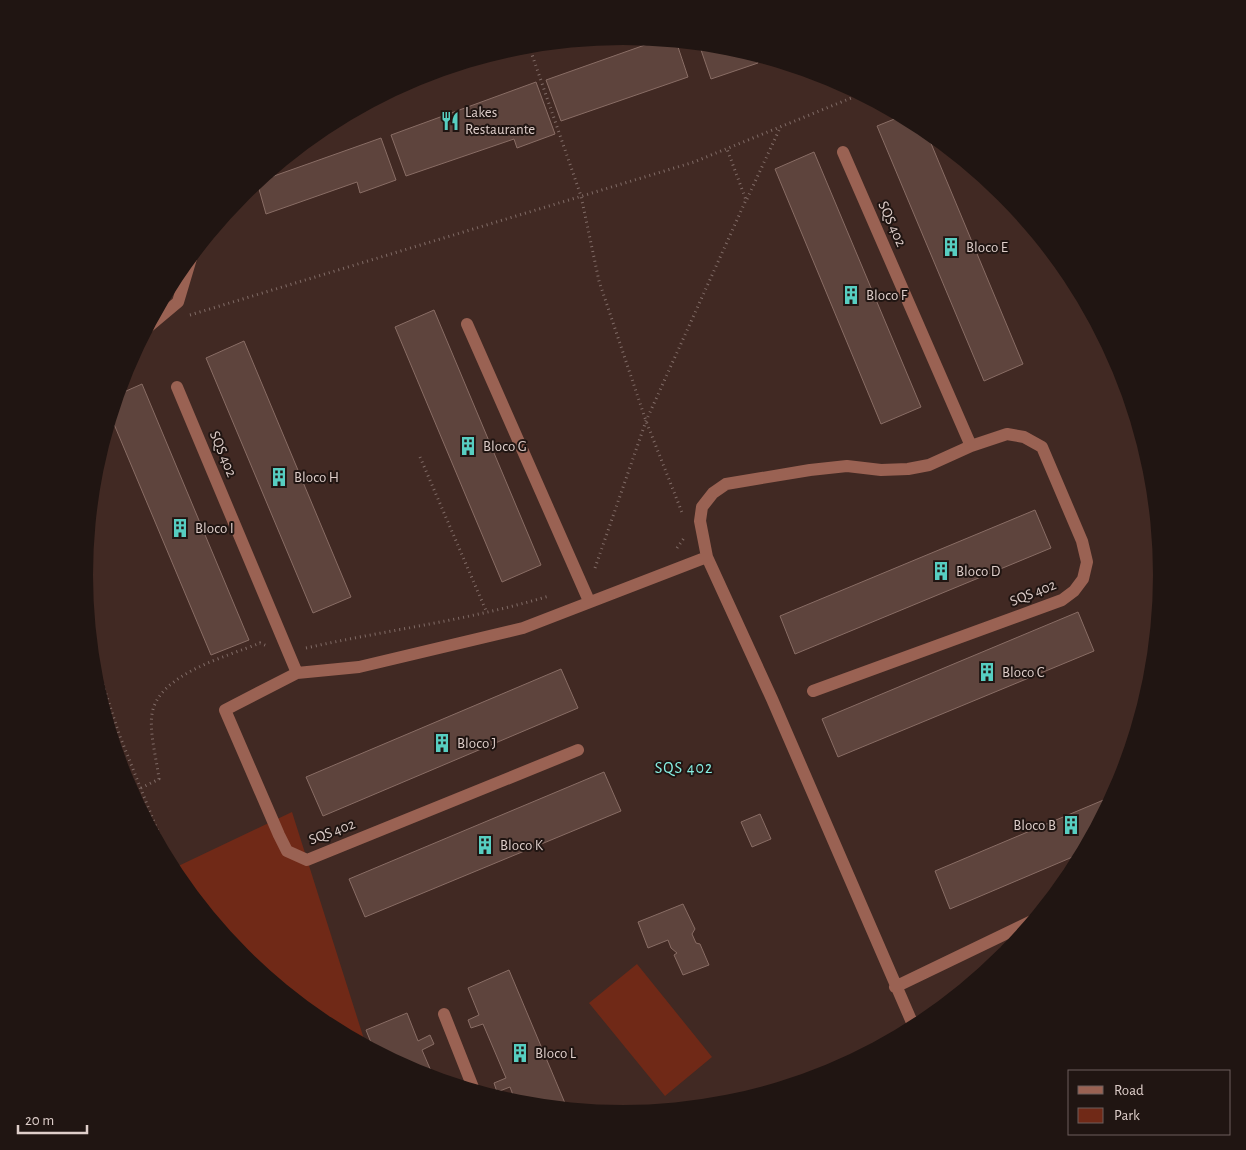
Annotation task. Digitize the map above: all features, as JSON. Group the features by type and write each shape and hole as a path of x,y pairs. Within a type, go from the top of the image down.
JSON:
{"street":[{"name":"SQS 402","path":"843,152 971,446"},
{"path":"161,317 178,302 186,276"},
{"path":"467,324 589,601"},
{"name":"SQS 402","path":"177,387 297,673"},
{"name":"SQS 402","path":"813,691 1062,600 1074,591 1083,579 1087,562 1082,541 1042,447 1024,437 1006,434 971,446 929,465 908,469 881,470 847,466 726,484 713,493 702,507 700,521 707,557 772,699 911,1020"},
{"name":"SQS 402","path":"578,750 307,860 287,851 225,710 297,673 368,665 523,628 707,557"},
{"path":"895,987 1017,928"},
{"path":"444,1014 471,1082"}],"path":[{"path":"531,53 581,196 599,281 646,421 684,518"},
{"path":"187,316 694,162 852,98"},
{"path":"141,788 159,779 152,716 156,700 168,685 183,675 260,644 288,652 379,632 487,613 589,585 646,421 781,127"},
{"path":"727,148 746,200"},
{"path":"420,457 487,613"},
{"path":"671,551 679,547 686,531"},
{"path":"108,701 119,734 153,819"}],"green space":[{"path":"292,812 363,1037 329,1016 300,995 248,950 203,898 180,865"},
{"path":"637,964 712,1057 665,1096 589,1003"}],"building":[{"path":"643,46 678,48 688,77 561,121 546,80"},
{"path":"702,51 758,63 711,79"},
{"path":"536,82 555,134 517,148 514,139 406,176 391,135"},
{"name":"Bloco E","path":"893,119 931,144 1023,364 984,381 877,126"},
{"path":"381,138 396,180 360,193 357,182 266,214 259,190 276,175"},
{"name":"Bloco F","path":"814,152 921,407 881,424 775,169"},
{"name":"Bloco G","path":"434,310 541,565 502,582 395,327"},
{"name":"Bloco H","path":"244,341 351,597 313,613 206,358"},
{"name":"Bloco I","path":"142,384 249,640 211,655 115,426 126,391"},
{"name":"Bloco D","path":"1035,510 1051,548 795,654 780,616"},
{"name":"Bloco C","path":"1078,612 1094,651 838,757 822,719"},
{"name":"Bloco J","path":"561,669 578,708 323,816 306,777"},
{"name":"Bloco K","path":"604,772 621,811 365,917 349,879"},
{"name":"Bloco B","path":"1102,801 1071,858 950,909 935,871"},
{"path":"760,814 771,839 752,847 741,822"},
{"path":"683,904 695,929 692,934 696,943 700,944 709,965 683,975 674,955 677,953 671,948 668,940 648,948 638,922"},
{"name":"Bloco L","path":"509,970 564,1101 512,1093 510,1087 501,1091 496,1089 494,1083 506,1078 483,1024 471,1028 468,1020 479,1015 468,988"},
{"path":"407,1013 418,1041 430,1035 434,1044 422,1050 430,1069 370,1040 366,1030"}],"place":[{"name":"Lakes Restaurante","path":"450,121"},
{"name":"Bloco E","path":"951,247"},
{"name":"Bloco F","path":"851,295"},
{"name":"Bloco G","path":"468,446"},
{"name":"Bloco H","path":"279,477"},
{"name":"Bloco I","path":"180,528"},
{"name":"Bloco D","path":"941,571"},
{"name":"Bloco C","path":"987,672"},
{"name":"Bloco J","path":"442,743"},
{"name":"Bloco B","path":"1071,825"},
{"name":"Bloco K","path":"485,845"},
{"name":"Bloco L","path":"520,1053"}],"district":[{"name":"SQS 402","path":"684,768"}]}
